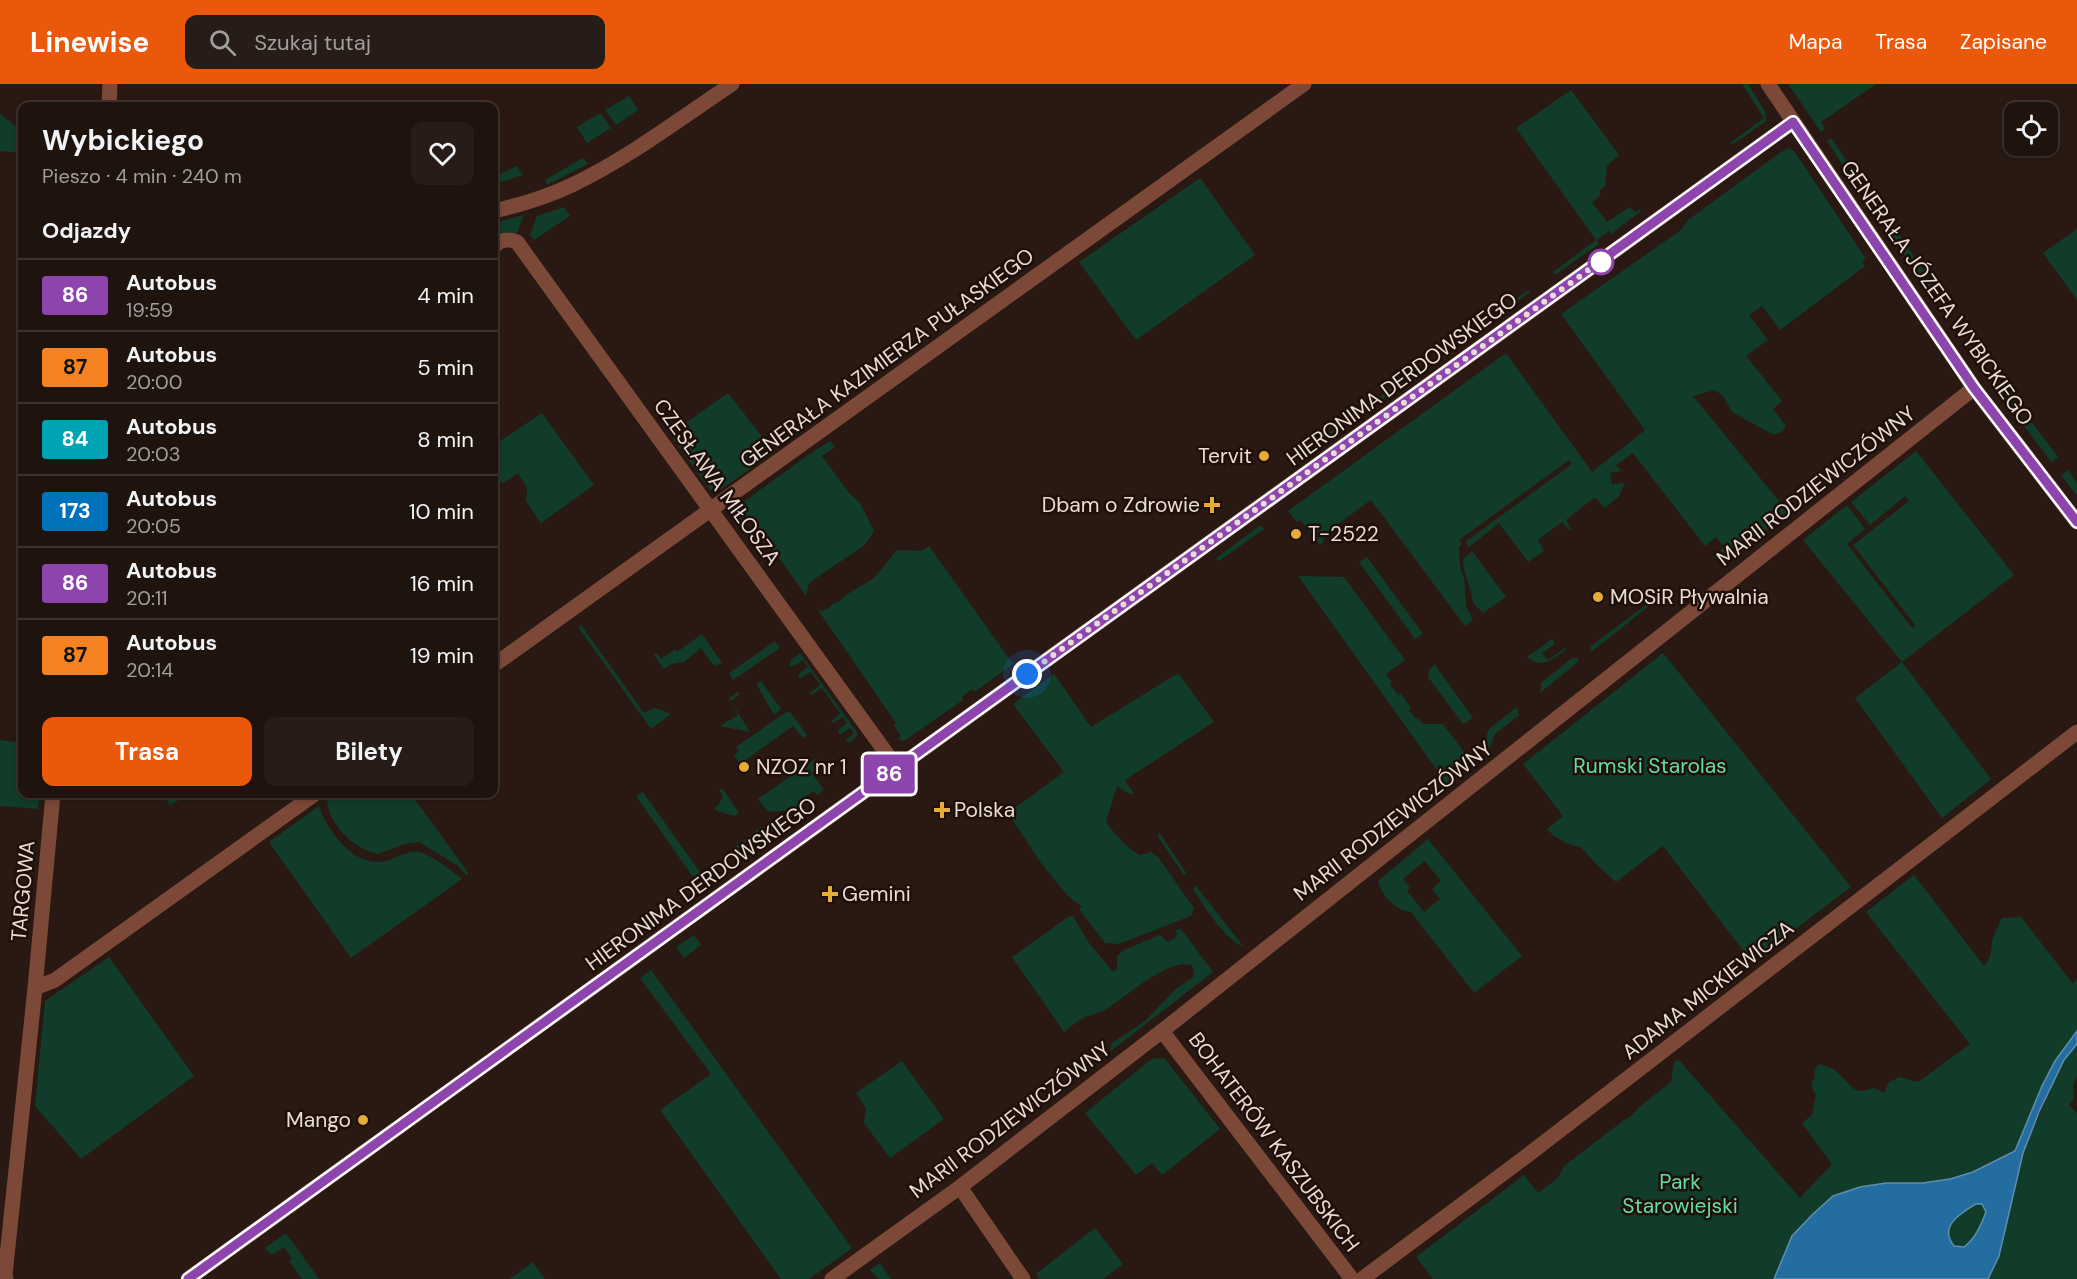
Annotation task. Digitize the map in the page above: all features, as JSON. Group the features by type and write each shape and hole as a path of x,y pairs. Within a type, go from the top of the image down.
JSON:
{"street":[{"path":"109,102 111,84"},
{"path":"498,210 527,203 572,186 618,159 732,84"},
{"name":"GENERAŁA KAZIMIERZA PUŁASKIEGO","path":"498,662 1304,84"},
{"name":"GENERAŁA JÓZEFA WYBICKIEGO","path":"1768,84 1974,388 2077,522"},
{"name":"HIERONIMA DERDOWSKIEGO","path":"188,1279 1793,122"},
{"name":"CZESŁAWA MIŁOSZA","path":"498,243 510,239 517,242 897,768"},
{"name":"MARII RODZIEWICZÓWNY","path":"832,1279 960,1187 1162,1030 1974,388"},
{"name":"ADAMA MICKIEWICZA","path":"1362,1279 1528,1155 2077,732"},
{"name":"TARGOWA","path":"6,1279 53,798"},
{"path":"35,988 55,980 309,798"},
{"name":"BOHATERÓW KASZUBSKICH","path":"1162,1030 1352,1279"},
{"path":"960,1187 1023,1279"}],"green space":[{"path":"1742,84 1748,84 1765,111 1766,121 1734,144 1730,143 1764,118"},
{"path":"1788,84 1876,84 1821,122 1825,129 1821,132"},
{"path":"1571,90 1619,155 1607,166 1605,186 1599,191 1601,195 1592,202 1607,222 1630,207 1635,212 1640,209 1641,211 1611,234 1609,231 1597,240 1599,244 1555,275 1553,272 1596,240 1516,128"},
{"path":"629,96 638,110 616,125 605,110"},
{"path":"600,113 611,128 587,143 577,127"},
{"path":"0,114 18,128 18,153 0,151"},
{"path":"1831,138 1860,180 1855,184 1827,141"},
{"path":"1789,148 1794,151 1866,259 1862,262 1865,266 1780,330 1762,306 1749,315 1768,340 1746,356 1782,401 1773,409 1786,426 1783,431 1774,435 1732,412 1723,396 1715,390 1693,396 1788,512 1735,555 1715,558 1713,556 1724,547 1716,537 1705,546 1633,453 1616,465 1621,471 1610,473 1612,484 1625,483 1619,496 1605,508 1595,497 1566,520 1571,529 1569,530 1562,522 1538,540 1544,551 1528,562 1499,523 1469,547 1465,542 1572,464 1569,460 1459,540 1462,544 1459,547 1460,567 1464,577 1466,606 1473,620 1465,626 1371,500 1331,529 1320,546 1301,520 1297,522 1288,511 1506,353 1592,472 1645,430 1561,314 1681,230 1688,220"},
{"path":"583,158 588,164 547,185 545,180"},
{"path":"517,166 523,175 498,183 498,175"},
{"path":"1200,178 1255,255 1136,340 1079,262"},
{"path":"564,207 570,216 534,240 530,235 537,216"},
{"path":"524,215 516,235 508,232 498,234 498,222"},
{"path":"2077,229 2077,300 2043,253"},
{"path":"1896,230 1935,287 1929,291 1890,234"},
{"path":"1528,290 1530,292 1497,316 1495,314"},
{"path":"1415,371 1417,374 1378,403 1373,402"},
{"path":"1998,378 2022,409 2015,414 1991,383"},
{"path":"728,393 774,452 717,492 710,490 670,434"},
{"path":"1365,407 1365,412 1317,446 1311,446"},
{"path":"542,413 594,485 541,523 526,501 527,488 518,473 502,484 498,478 498,442"},
{"path":"2031,421 2058,457 2051,462 2024,426"},
{"path":"830,441 835,447 822,456 849,493 860,503 874,531 865,545 813,580 809,584 806,596 750,517 742,522 736,522 734,509"},
{"path":"1916,451 2014,575 1902,662 1803,540 1847,505 1865,529 1847,544 1912,628 1916,626 1853,545 1909,501 1905,496 1870,525 1851,502"},
{"path":"2068,470 2077,483 2077,496 2061,475"},
{"path":"1261,525 1264,529 1219,561 1216,558"},
{"path":"929,546 1013,664 976,691 972,689 962,697 963,700 904,741 897,739 901,736 894,726 896,723 816,607 821,611 826,609 874,578 897,550 921,551"},
{"path":"1472,551 1506,597 1483,613 1473,603 1463,565 1463,559"},
{"path":"1367,557 1423,634 1415,639 1359,562"},
{"path":"1298,576 1344,577 1405,660 1386,674 1392,682 1390,684 1398,695 1401,694 1416,719 1418,718 1423,724 1443,724 1473,764 1447,784"},
{"path":"1647,604 1649,606 1590,653 1591,646"},
{"path":"581,625 644,713 655,708 671,714 651,729 578,627"},
{"path":"702,634 722,663 714,666 701,648 684,662 671,664 664,669 654,655 657,653 661,659 675,649 677,652"},
{"path":"1552,639 1555,644 1542,653 1548,660 1565,648 1567,649 1543,663 1532,661 1527,657"},
{"path":"775,641 780,648 733,680 729,673"},
{"path":"800,653 858,734 850,743 845,741 854,733 850,728 841,734 838,733 839,729 847,723 843,717 830,723 840,713 822,688 812,695 809,694 820,685 811,672 798,678 799,674 808,667 803,660 794,666 789,666 791,660"},
{"name":"Rumski Starolas","path":"1663,653 1851,887 1752,962 1663,846 1616,882 1581,847 1562,841 1550,832 1547,829 1563,816 1523,764"},
{"path":"1572,658 1577,658 1579,661 1540,693 1541,683"},
{"path":"1902,662 1991,779 1942,818 1855,698"},
{"path":"1435,665 1473,718 1463,724 1428,677 1429,669"},
{"path":"1178,673 1214,722 1125,780 1134,794 1129,794 1117,786 1106,822 1135,852 1140,855 1151,852 1158,857 1194,908 1191,916 1119,944 1105,943 1079,909 1082,907 1067,895 1041,863 1008,813 1064,772 1013,704 1054,674 1091,727"},
{"path":"761,681 781,709 774,715 758,687 757,683"},
{"path":"738,692 740,694 731,701 750,732 720,726 738,715 729,698"},
{"path":"1517,707 1519,715 1495,734 1490,747 1482,750 1489,729"},
{"path":"786,712 791,713 807,735 803,738 793,726 740,764 734,755 739,751 736,747"},
{"path":"0,740 18,742 18,798 39,798 38,809 0,806"},
{"path":"816,758 821,765 812,773 824,790 817,795 813,791 798,802 800,805 796,810 768,812 758,799"},
{"path":"722,788 739,813 734,816 714,808 723,796 719,790"},
{"path":"643,792 707,882 700,887 636,796"},
{"path":"165,798 181,798 179,800 170,805"},
{"path":"331,798 414,798 469,874 466,875 458,866 419,842 405,844 378,854 360,847 338,827 327,801"},
{"path":"319,806 328,826 353,854 375,862 386,861 410,852 423,853 462,879 351,958 269,842"},
{"path":"761,827 768,827 775,835 739,862 734,854 735,847"},
{"path":"1159,832 1187,874 1184,875 1158,837"},
{"path":"1428,839 1522,956 1474,993 1411,912 1400,909 1390,901 1382,892 1378,881","holes":["1425,861 1441,881 1432,889 1440,899 1424,912 1407,891 1410,888 1403,879"]},
{"name":"Park Starowiejski","path":"1914,875 1984,966 1990,957 1993,937 2002,918 2021,917 2073,984 2077,979 2077,1031 2055,1061 2042,1086 2025,1129 2034,1127 2064,1060 2077,1044 2077,1076 2073,1086 2074,1098 2069,1105 2077,1113 2077,1279 1433,1279 1416,1257 1524,1175 1538,1193 1558,1178 1564,1166 1632,1116 1637,1109 1671,1082 1674,1063 1678,1059 1800,1198 1832,1164 1802,1123 1812,1115 1816,1094 1812,1084 1815,1078 1814,1070 1819,1064 1835,1071 1857,1090 1873,1088 1884,1093 1889,1082 1900,1077 1918,1082 1970,1044 1866,912"},
{"path":"1195,885 1244,947 1230,938 1216,922 1193,889"},
{"path":"1073,916 1089,943 1113,972 1117,969 1117,956 1124,950 1160,935 1168,942 1175,938 1177,934 1175,930 1181,929 1213,972 1111,1051 1112,1043 1145,1021 1177,988 1192,978 1194,971 1192,965 1181,965 1159,973 1106,1009 1085,1017 1064,1032 1012,957 1068,917"},
{"path":"694,935 701,945 684,958 676,947"},
{"path":"109,957 194,1076 81,1159 35,1106 45,1001"},
{"path":"651,970 852,1248 809,1279 781,1279 660,1110 711,1074 640,978"},
{"path":"1153,1058 1165,1059 1220,1129 1162,1175 1152,1163 1136,1175 1085,1113"},
{"path":"902,1061 944,1119 890,1158 864,1123 866,1108 856,1093"},
{"path":"1095,1228 1123,1264 1103,1279 1039,1279 1036,1274"},
{"path":"286,1233 319,1279 302,1279 289,1261 292,1258 284,1247 274,1254 270,1254 265,1248"},
{"path":"533,1262 545,1279 510,1279"},
{"path":"880,1263 891,1279 879,1279 870,1270"}],"water":[{"path":"2077,1031 2077,1044 2064,1060 2039,1112 2023,1153 1999,1256 1988,1279 1774,1279 1792,1236 1833,1196 1860,1187 1886,1183 1923,1183 1950,1179 1973,1172 2015,1151 2055,1061","holes":["1976,1204 1982,1204 1986,1212 1980,1227 1964,1247 1954,1246 1949,1232 1953,1221"]}],"bus line":[{"name":"86","path":"188,1279 1793,122 1974,388 2077,522"}],"place":[{"name":"Tervit","path":"1264,456"},
{"name":"Dbam o Zdrowie","path":"1212,505"},
{"name":"T-2522","path":"1296,534"},
{"name":"MOSiR Pływalnia","path":"1598,597"},
{"name":"NZOZ nr 1","path":"744,767"},
{"name":"Polska","path":"942,810"},
{"name":"Gemini","path":"830,894"},
{"name":"Mango","path":"363,1120"}],"route":[{"path":"1027,674 1608,256 1601,262"}]}
